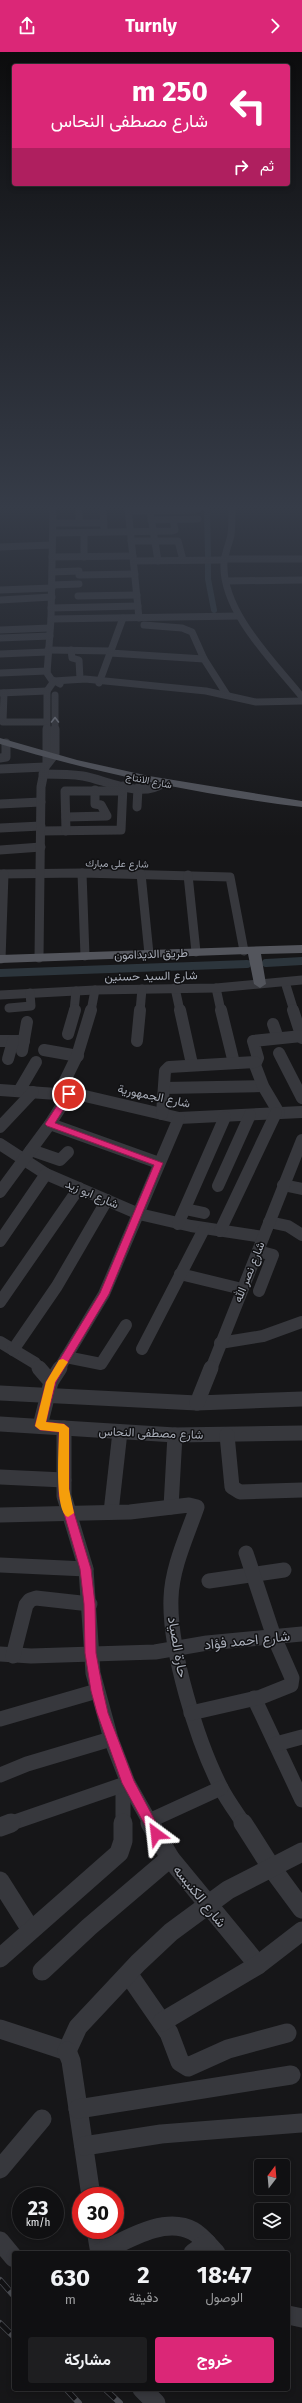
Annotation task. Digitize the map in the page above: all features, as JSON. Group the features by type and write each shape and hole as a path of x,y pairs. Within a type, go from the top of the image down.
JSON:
{"main road":[{"name":"شارع الانتاج","path":"2,740 48,760 163,783 302,804"},
{"name":"شارع الانتاج","path":"48,760 184,783 302,800"},
{"name":"طريق الديدامون","path":"0,959 302,949"},
{"path":"249,951 260,984"}],"street":[{"path":"102,682 57,683 49,677 47,671 51,619 122,620 153,618"},
{"path":"240,618 302,697"},
{"path":"102,682 122,620"},
{"path":"122,620 190,630 204,659 227,695"},
{"path":"0,630 50,628"},
{"path":"0,638 50,636"},
{"path":"0,654 71,650 204,659"},
{"path":"71,650 72,658 79,660 80,679"},
{"path":"0,673 47,671"},
{"path":"48,760 46,722 47,691 48,687 57,683 80,679 227,695 260,702 302,701"},
{"path":"39,958 41,802 48,760 57,683"},
{"path":"46,722 3,722 2,693 47,691"},
{"path":"0,758 6,757 2,740"},
{"path":"0,769 48,760 83,776 123,788"},
{"path":"66,831 65,791 155,788 163,783"},
{"path":"0,828 66,831 121,830 123,788"},
{"path":"137,807 138,788"},
{"path":"66,817 107,816 101,806 94,804 95,790"},
{"path":"0,804 41,802"},
{"path":"0,850 41,847"},
{"name":"شارع على مبارك","path":"2,874 40,872 227,876 232,879 249,951"},
{"path":"82,873 85,956"},
{"path":"0,959 2,874"},
{"path":"141,874 149,954"},
{"path":"188,875 196,952"},
{"path":"220,1230 278,1113 263,1086 255,1062 258,1058 253,1041 302,1036 285,982"},
{"name":"شارع السيد حسنين","path":"0,995 95,990 216,988 285,982 301,983"},
{"path":"175,988 192,1064"},
{"path":"216,988 234,1063"},
{"path":"137,1041 142,989"},
{"path":"0,1192 4,1180 27,1154 50,1124 64,1094 90,1022 95,990"},
{"path":"68,1034 75,1009 76,991"},
{"path":"10,1008 30,1006 30,993"},
{"path":"8,1059 20,1044 27,1022"},
{"path":"273,1024 278,1038"},
{"path":"0,1041 20,1044"},
{"path":"44,1050 78,1056"},
{"path":"279,1053 302,1098"},
{"path":"19,1091 36,1062"},
{"path":"162,1114 166,1069 172,1065 255,1062"},
{"path":"164,1088 263,1086"},
{"name":"شارع الجمهورية","path":"0,1090 64,1094 116,1102 179,1118 302,1112"},
{"path":"0,1127 33,1092"},
{"path":"218,1186 250,1115"},
{"path":"178,1224 225,1116"},
{"path":"40,1426 50,1388 66,1357 104,1294 179,1118"},
{"path":"50,1124 159,1163"},
{"name":"شارع نصر الله","path":"197,1403 301,1143"},
{"name":"شارع ابو زيد","path":"0,1144 27,1154 46,1174 139,1214 204,1229 263,1237"},
{"path":"27,1154 60,1160 68,1152"},
{"path":"0,1241 46,1174"},
{"path":"283,1185 302,1189"},
{"path":"0,1302 79,1188"},
{"path":"13,1350 57,1286 107,1200"},
{"path":"185,1209 204,1213"},
{"path":"269,1222 288,1226 302,1236"},
{"path":"142,1349 204,1229"},
{"path":"258,1251 272,1255 259,1291"},
{"path":"180,1274 242,1289"},
{"path":"220,1343 263,1336 302,1322"},
{"path":"66,1357 102,1364 126,1325"},
{"path":"0,1342 35,1363 50,1388"},
{"path":"0,1392 50,1388 197,1403 302,1400"},
{"name":"شارع مصطفى النحاس","path":"0,1424 175,1435 302,1433"},
{"name":"شارع الكنيسه","path":"64,1428 64,1496 86,1569 90,1604 90,1653 97,1691 126,1784 170,1858 206,1904 258,1965"},
{"path":"111,1512 120,1432"},
{"path":"171,1507 175,1435"},
{"path":"227,1435 232,1487 235,1491 302,1490"},
{"path":"0,1477 64,1480"},
{"name":"حارة الصياد","path":"0,1515 111,1512 192,1505 197,1510 174,1580 171,1614 176,1650 191,1713 221,1788 271,1867 302,1909"},
{"path":"191,1713 254,1698 286,1689 291,1685 292,1678 274,1637 246,1553"},
{"path":"0,1565 86,1569"},
{"path":"209,1581 284,1570"},
{"path":"6,1655 26,1605 30,1600 36,1598 90,1604"},
{"name":"شارع احمد فؤاد","path":"6,1655 155,1652 176,1650 207,1643 302,1634"},
{"path":"0,1719 97,1691"},
{"path":"254,1698 302,1800"},
{"path":"276,1744 302,1737"},
{"path":"0,1775 27,1764 111,1739"},
{"path":"0,1827 126,1784 123,1841 119,1854 0,1958"},
{"path":"149,1821 221,1788"},
{"path":"90,2187 71,2061 67,2051 72,2034 129,1975 146,1955 206,1904 271,1867 302,1852"},
{"path":"42,1971 89,1927 170,1858"},
{"path":"0,1882 31,1930"},
{"path":"162,2022 258,1965 302,1931"},
{"path":"129,1975 162,2022 175,2045 179,2058 184,2066 192,2067 228,2050 287,2033"},
{"path":"0,2029 67,2051"},
{"path":"78,2109 291,2076"},
{"path":"0,2169 42,2119"},
{"path":"84,2146 162,2134 301,2123"},
{"path":"104,2251 168,2226 185,2228 200,2236 205,2250"},
{"path":"97,2239 99,2251"},
{"path":"0,2241 12,2256"},
{"path":"290,2315 302,2318"}],"waterway":[{"path":"266,963 302,961"},
{"path":"0,973 247,964"}],"railway":[{"path":"0,2280 12,2294"},
{"path":"0,2323 12,2335"},
{"path":"68,2391 79,2403"},
{"path":"107,2391 120,2403"}],"slow traffic":[{"path":"63,1362 51,1382 40,1426 64,1428 63,1489 68,1513"}],"route":[{"path":"69,1094 50,1124 159,1163 113,1276 95,1312 51,1382 40,1426 64,1428 63,1489 65,1504 77,1536 86,1569 90,1604 90,1653 97,1691 102,1713 128,1783 156,1834"}]}
